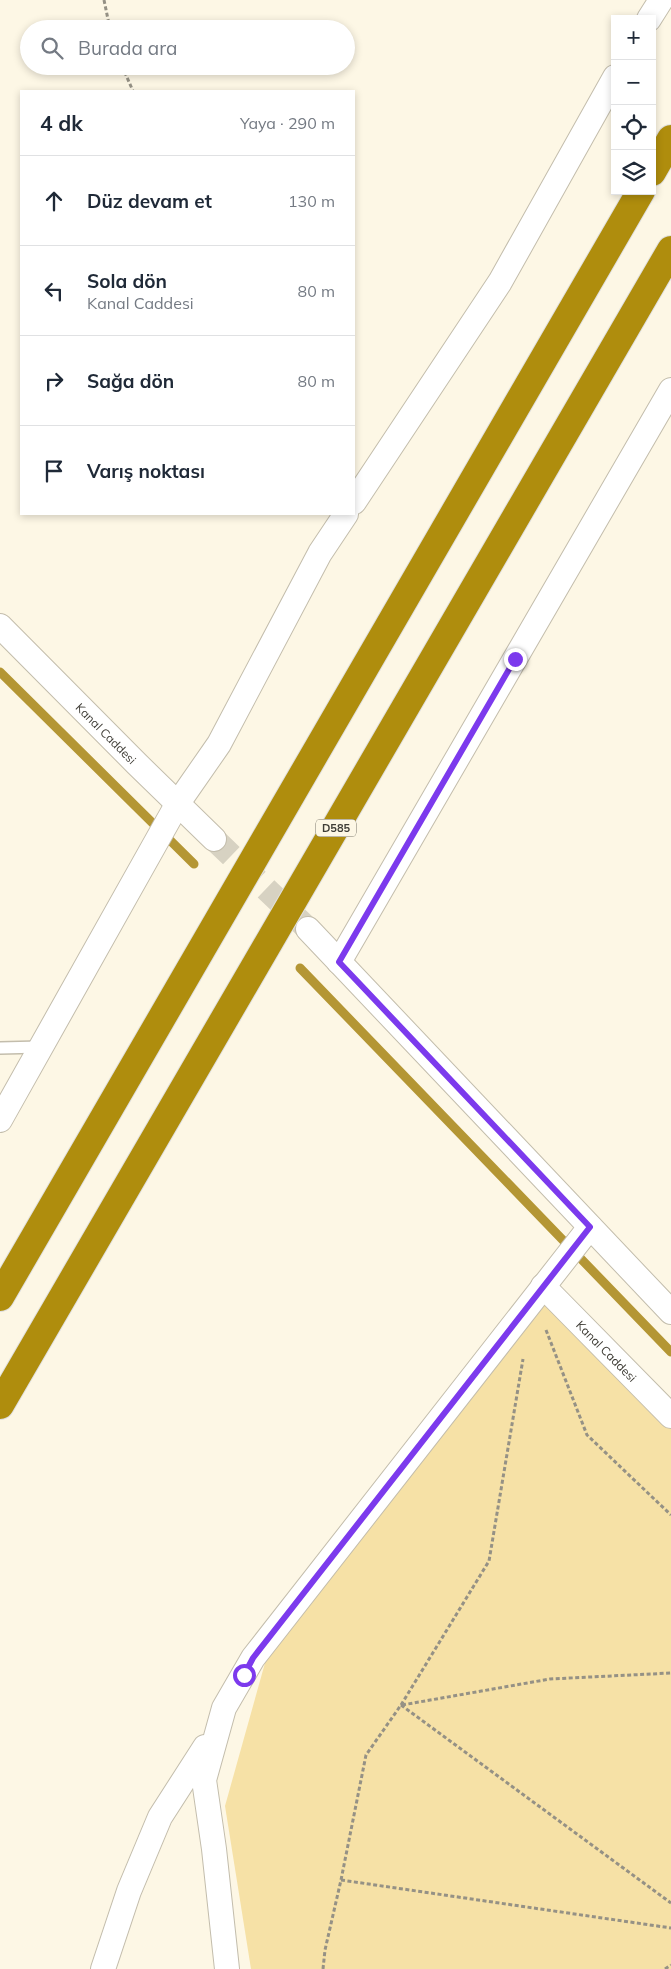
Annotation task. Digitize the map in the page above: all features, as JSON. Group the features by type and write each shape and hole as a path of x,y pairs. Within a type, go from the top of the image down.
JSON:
{"highway":[{"path":"656,165 671,139"},
{"path":"0,1297 639,195"},
{"name":"D585","path":"0,1405 671,250"}],"street":[{"path":"651,15 660,0"},
{"path":"355,500 500,282 611,84"},
{"path":"339,962 671,390"},
{"path":"0,1120 178,803 219,744 320,553 345,515"},
{"name":"Kanal Caddesi","path":"0,626 214,839"},
{"path":"308,929 671,1312"},
{"path":"227,1969 214,1849 204,1780 224,1708 253,1658 590,1227"},
{"name":"Kanal Caddesi","path":"542,1288 671,1416"},
{"path":"104,1969 129,1891 160,1818 218,1727"}],"lane":[{"path":"0,1048 40,1048"}],"path":[{"path":"104,0 108,20"},
{"path":"126,75 133,90"},
{"path":"542,1288 587,1435 671,1515"},
{"path":"323,1969 325,1950 366,1755 401,1705 489,1561 524,1357"},
{"path":"401,1705 550,1679 671,1673"},
{"path":"401,1705 671,1903"},
{"path":"341,1880 671,1928"},
{"path":"666,1969 671,1965"}],"shaded area":[{"path":"543,1286 671,1423 671,1969 251,1969 225,1806 272,1638"}],"waterway":[{"path":"0,672 194,864"},
{"path":"300,968 671,1352"}],"tunnel":[{"path":"214,839 308,929"}],"route":[{"path":"244,1675 253,1658 590,1227 339,962 515,659"}]}
